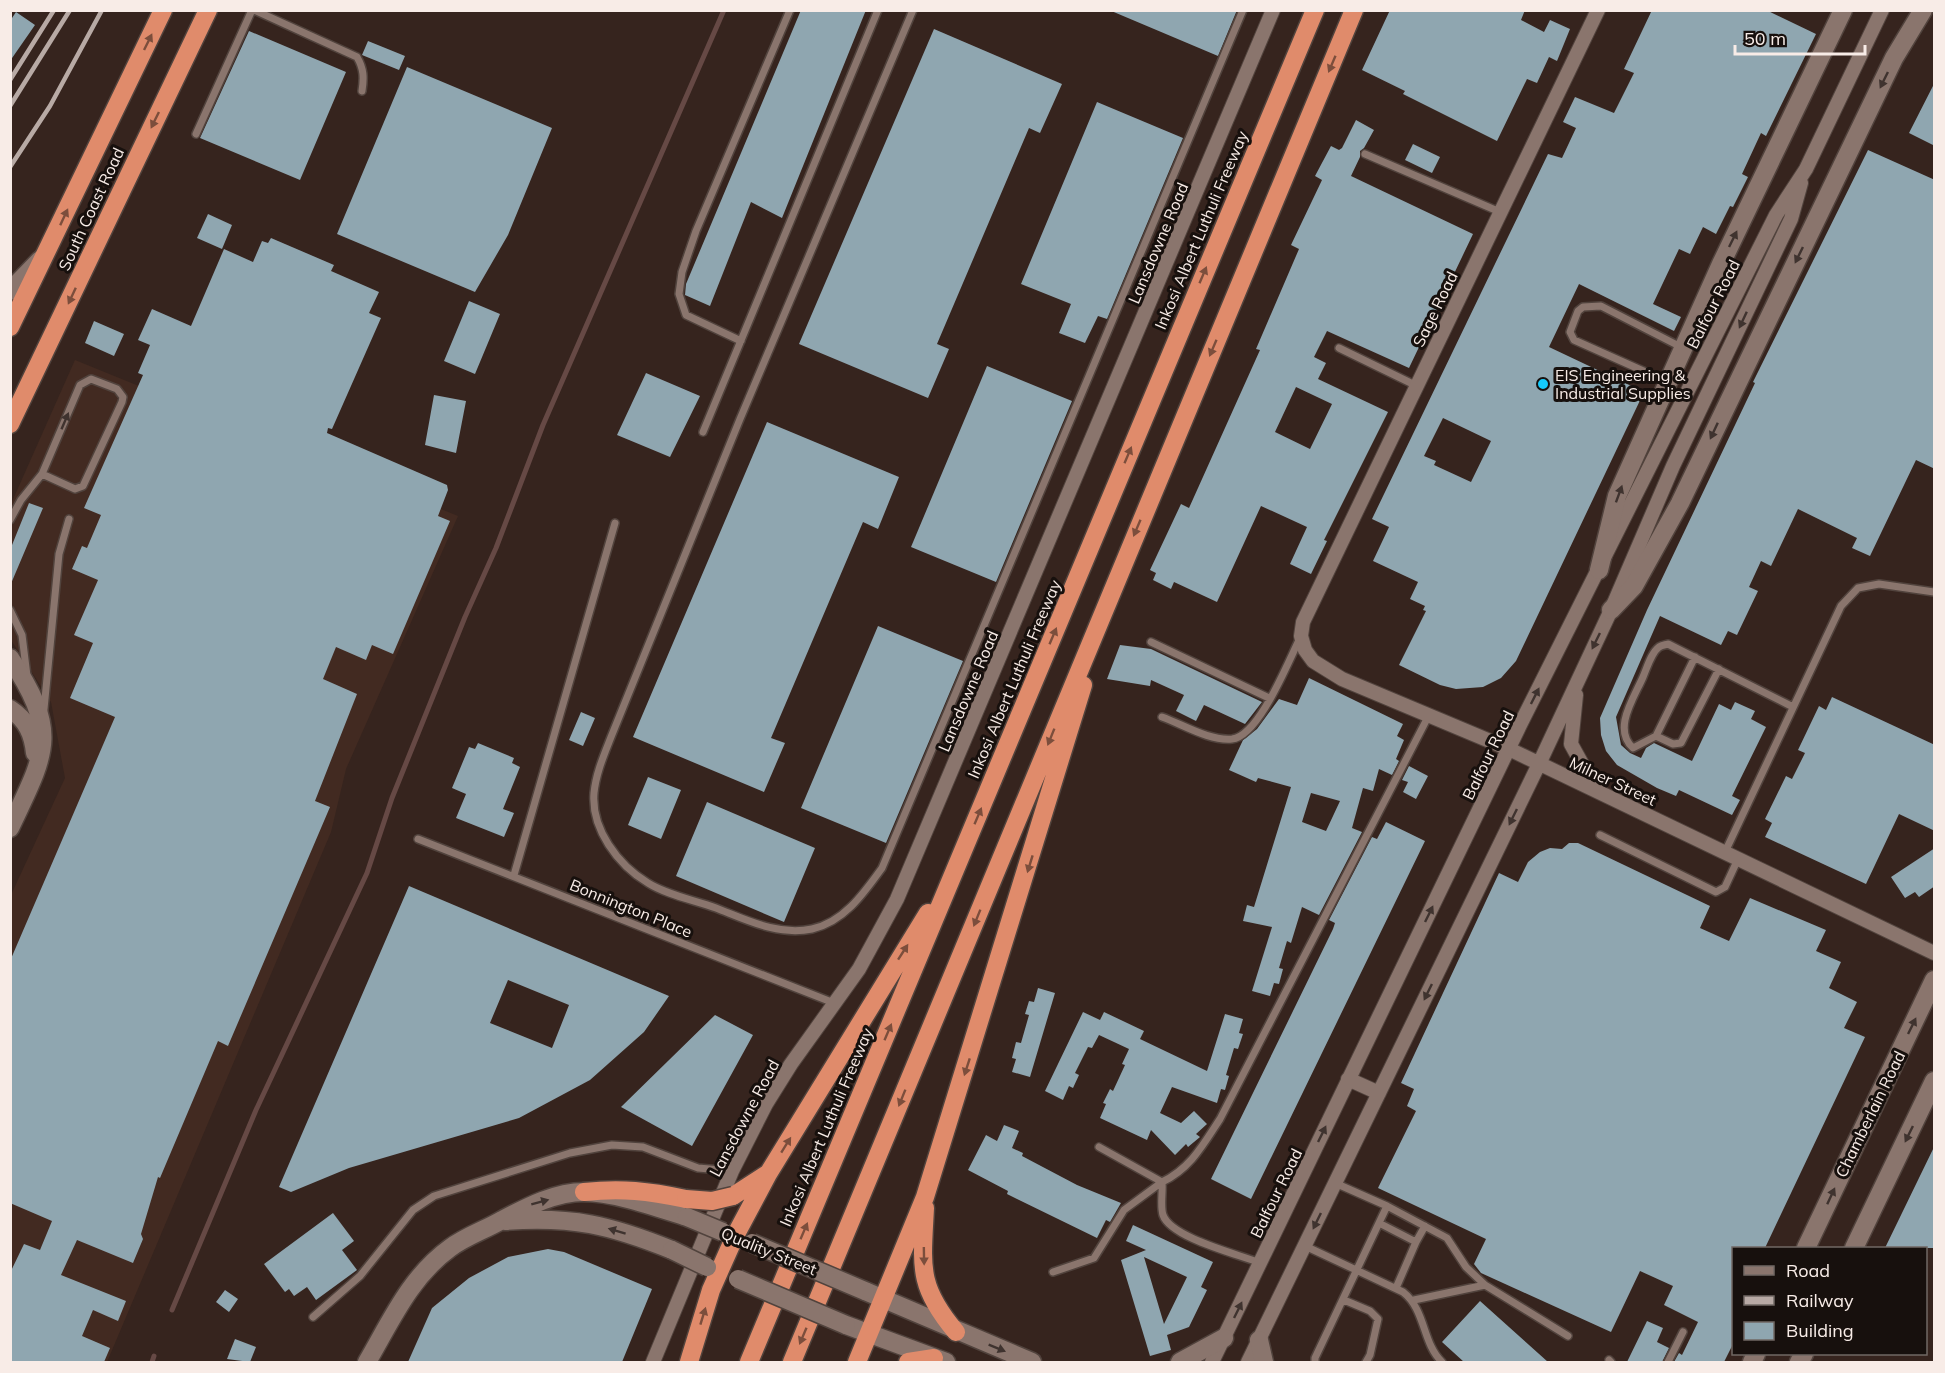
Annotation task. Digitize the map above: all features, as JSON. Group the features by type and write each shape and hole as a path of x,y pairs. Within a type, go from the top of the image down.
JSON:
{"highway":[{"name":"South Coast Road","path":"10,327 163,10"},
{"name":"South Coast Road","path":"10,424 208,10"},
{"name":"Inkosi Albert Luthuli Freeway","path":"749,1362 1315,10"},
{"path":"792,1362 1354,10"},
{"path":"857,1362 885,1299 925,1197 1113,586"},
{"path":"689,1362 713,1269 736,1237 768,1174 956,870"},
{"path":"584,1192 617,1188 640,1190 686,1208 733,1196 768,1174"},
{"path":"925,1197 925,1283 938,1310 956,1332"},
{"path":"908,1362 940,1360"}],"street":[{"name":"Lansdowne Road","path":"653,1362 732,1171 766,1104 873,947 897,899 1273,10"},
{"name":"Sage Road","path":"1302,629 1598,10"},
{"path":"1599,570 1617,496 1668,382 1843,10"},
{"name":"Balfour Road","path":"1212,1362 1509,749 1776,215 1808,164 1882,10"},
{"path":"1611,610 1634,586 1680,503 1894,58 1923,10"},
{"name":"Balfour Road","path":"1248,1362 1539,764 1580,672 1611,610 1673,466 1791,219 1808,164"},
{"path":"10,291 47,252"},
{"name":"Milner Street","path":"1302,629 1305,650 1313,661 1342,679 1509,749 1935,952"},
{"path":"10,658 28,685 42,721 43,738 37,770 10,828"},
{"path":"1580,672 1573,710 1571,744 1597,792"},
{"path":"10,709 20,716 33,738 37,770"},
{"name":"Chamberlain Road","path":"1806,1247 1935,980"},
{"path":"1348,1079 1379,1093"},
{"path":"1854,1247 1935,1081"},
{"path":"367,1362 393,1313 416,1279 451,1247 533,1204 584,1192"},
{"name":"Quality Street","path":"686,1208 736,1237 885,1299 956,1332 1032,1362"},
{"path":"500,1222 550,1218 593,1223 672,1250 870,1335 940,1360"},
{"path":"1180,1362 1224,1338"},
{"path":"1258,1340 1264,1362"}],"lane":[{"path":"196,134 253,10 357,57 362,66 364,78 362,91"},
{"path":"741,341 686,315 679,294 682,272 696,231 790,10"},
{"path":"704,432 878,10"},
{"path":"913,10 740,419 615,726 598,771 594,796 599,828 619,859 648,883 764,927 786,932 813,929 837,919 862,895 882,868 1243,10"},
{"path":"1365,154 1500,212"},
{"path":"1668,382 1574,340 1570,332 1573,322 1583,307 1601,306 1684,348"},
{"path":"1339,348 1417,386"},
{"path":"10,520 21,500 42,474 80,386 91,379 117,389 123,397 122,402 83,486 75,489 42,474"},
{"path":"42,721 59,554 69,519"},
{"path":"514,875 615,523"},
{"path":"1725,852 1841,606 1858,588 1879,584 1935,592"},
{"path":"10,610 25,649 28,685"},
{"path":"1162,717 1216,738 1233,739 1245,735 1256,723 1302,629"},
{"path":"1151,642 1269,698"},
{"path":"1695,657 1656,736 1633,748 1626,739 1624,730 1628,708 1651,658 1659,647 1668,644 1695,657 1719,669 1793,707"},
{"path":"1656,736 1672,744 1681,743 1719,669"},
{"path":"1053,1272 1094,1258 1124,1210 1162,1182 1179,1174 1220,1119 1429,715"},
{"path":"1600,835 1716,892 1725,887 1738,859"},
{"name":"Bonnington Place","path":"418,839 834,1003"},
{"path":"313,1317 360,1276 413,1210 434,1196 570,1153 612,1145 643,1147 698,1168 732,1171"},
{"path":"1099,1147 1162,1182"},
{"path":"1162,1182 1163,1216 1169,1224 1183,1234 1260,1263"},
{"path":"1335,1183 1387,1206 1447,1238 1466,1267 1485,1285 1568,1336"},
{"path":"1315,1362 1387,1206"},
{"path":"1379,1223 1416,1242"},
{"path":"1395,1288 1425,1226"},
{"path":"1305,1246 1395,1288 1414,1300 1428,1336 1442,1362"},
{"path":"1414,1300 1485,1285"},
{"path":"1344,1300 1370,1311 1378,1318 1373,1345 1366,1362"},
{"path":"1668,1362 1683,1332"}],"shaded area":[{"path":"75,360 458,516 346,769 331,832 107,1362 11,1362 11,895 65,778 51,702 11,640 11,504"}],"building":[{"path":"801,10 866,10 782,218 751,202 710,306 685,295 686,284"},
{"path":"1109,10 1237,10 1218,56"},
{"path":"1390,10 1525,10 1521,20 1544,32 1550,20 1570,29 1557,61 1549,57 1537,83 1527,79 1497,141 1403,94 1405,91 1362,70"},
{"path":"1652,10 1766,10 1816,34 1766,136 1761,133 1742,174 1748,177 1716,234 1703,227 1690,254 1679,249 1653,304 1681,317 1674,331 1579,284 1549,347 1644,392 1516,661 1501,678 1483,687 1456,689 1440,685 1399,665 1426,611 1423,610 1425,606 1410,599 1418,582 1373,561 1389,527 1372,519 1548,154 1562,158 1576,128 1563,122 1575,97 1614,113 1634,73 1624,69","holes":["1443,418 1491,441 1471,482 1434,465 1436,461 1424,456"]},
{"path":"16,12 35,25 10,61 10,21"},
{"path":"934,29 1062,84 1040,133 1029,128 937,344 949,349 928,398 799,344"},
{"path":"249,31 346,72 300,180 200,138"},
{"path":"368,41 405,56 399,70 362,55"},
{"path":"407,67 552,128 508,235 475,292 337,234"},
{"path":"1935,82 1935,146 1909,133"},
{"path":"1097,102 1183,138 1107,319 1098,316 1085,343 1059,333 1071,304 1021,284"},
{"path":"1356,120 1374,130 1360,151 1360,157 1351,176 1473,234 1409,368 1327,331 1314,357 1326,363 1318,379 1388,412 1324,540 1327,541 1311,574 1290,564 1307,527 1261,506 1217,602 1174,582 1171,589 1153,580 1156,573 1150,570 1181,504 1189,508 1260,350 1256,349 1299,249 1291,245 1322,180 1315,176 1331,146 1339,150","holes":["1296,387 1332,404 1310,449 1275,432"]},
{"path":"1413,144 1440,157 1432,173 1405,160"},
{"path":"1868,150 1935,180 1935,469 1916,460 1870,556 1852,548 1857,538 1798,509 1771,566 1761,561 1749,587 1758,591 1737,635 1728,631 1721,645 1660,616 1616,717 1621,745 1630,753 1641,758 1646,748 1654,743 1692,761 1719,704 1731,710 1735,702 1755,711 1751,719 1766,727 1732,796 1740,800 1732,815 1679,790 1676,796 1657,788 1617,765 1606,751 1601,735 1600,718 1647,610 1755,383 1753,382"},
{"path":"208,214 232,225 222,249 197,238"},
{"path":"271,238 334,265 331,271 379,292 369,313 381,318 332,429 328,428 327,433 447,485 448,490 438,516 450,521 393,654 372,645 366,660 336,647 323,679 357,694 315,801 330,807 228,1046 218,1041 160,1178 158,1177 141,1234 143,1239 133,1263 77,1240 61,1275 126,1301 118,1321 93,1310 82,1336 110,1348 104,1362 10,1362 10,1273 24,1244 40,1250 52,1221 10,1203 10,961 115,717 70,698 93,643 74,635 98,580 72,569 82,546 87,548 101,515 84,508 143,375 138,373 150,345 138,340 152,309 191,326 224,249 253,262 262,241 268,243"},
{"path":"469,301 500,314 475,374 444,361"},
{"path":"94,321 124,334 114,356 85,343"},
{"path":"987,366 1072,401 996,582 911,547"},
{"path":"646,373 700,396 670,457 617,435"},
{"path":"434,395 466,401 456,453 425,445"},
{"path":"767,422 899,477 878,529 863,522 771,738 785,743 764,792 633,737"},
{"path":"29,503 43,508 10,586 10,550"},
{"path":"878,626 963,661 886,843 801,808"},
{"path":"1120,645 1151,649 1262,702 1245,724 1204,705 1196,721 1176,711 1184,695 1151,680 1150,686 1107,679"},
{"path":"1309,678 1403,724 1397,736 1404,740 1396,759 1399,761 1392,775 1379,769 1373,791 1363,788 1352,828 1362,832 1319,915 1302,907 1291,943 1287,941 1279,968 1283,969 1279,984 1274,983 1270,996 1252,991 1272,927 1243,921 1247,905 1254,907 1291,787 1258,778 1256,782 1229,770 1243,740 1257,729 1279,699 1297,705","holes":["1311,793 1340,801 1326,831 1302,822"]},
{"path":"1832,697 1935,745 1935,831 1899,814 1866,884 1765,837 1772,823 1765,819 1786,776 1792,779 1805,753 1798,750 1819,706 1826,710"},
{"path":"581,712 595,718 583,746 569,740"},
{"path":"478,743 514,758 512,763 520,767 503,809 514,813 504,837 456,818 466,794 452,788 469,747 475,749"},
{"path":"1409,766 1428,776 1416,799 1403,792 1408,782 1402,780"},
{"path":"648,777 681,790 661,839 628,825"},
{"path":"707,802 815,848 784,922 676,876"},
{"path":"1386,822 1425,841 1251,1199 1211,1179 1333,929 1335,923 1329,920 1372,837 1377,839"},
{"path":"1569,843 1578,843 1710,906 1700,928 1729,941 1750,898 1826,930 1816,951 1841,962 1829,988 1857,1002 1844,1028 1865,1037 1765,1247 1732,1247 1732,1346 1724,1362 1674,1362 1679,1353 1682,1355 1698,1322 1664,1305 1673,1286 1640,1271 1611,1332 1481,1273 1474,1264 1486,1239 1378,1188 1416,1111 1407,1106 1414,1089 1401,1083 1499,873 1518,882 1528,862 1540,852 1550,848 1562,849"},
{"path":"1935,848 1935,886 1919,897 1915,892 1905,898 1891,877"},
{"path":"409,886 669,996 644,1032 590,1080 519,1118 349,1168 291,1192 279,1187","holes":["508,980 569,1005 552,1048 490,1023"]},
{"path":"1038,988 1055,993 1030,1077 1012,1072 1016,1059 1012,1058 1016,1042 1021,1043 1029,1015 1025,1014 1029,1001 1034,1002"},
{"path":"1083,1012 1100,1020 1104,1012 1144,1031 1140,1039 1207,1071 1225,1014 1243,1019 1239,1033 1243,1034 1238,1049 1234,1048 1226,1075 1229,1076 1225,1090 1221,1089 1217,1103 1172,1087 1160,1113 1181,1123 1194,1111 1207,1124 1196,1134 1200,1137 1188,1147 1186,1144 1175,1155 1151,1130 1147,1140 1100,1118 1106,1104 1103,1103 1110,1089 1113,1091 1125,1065 1122,1064 1129,1049 1099,1035 1092,1048 1088,1047 1075,1073 1079,1075 1073,1088 1069,1086 1063,1100 1045,1091"},
{"path":"715,1015 753,1035 692,1146 621,1107"},
{"path":"1004,1125 1019,1131 1012,1148 1023,1153 1022,1156 1077,1185 1121,1203 1110,1222 1106,1220 1097,1238 1007,1194 1008,1191 968,1170 986,1135 997,1141"},
{"path":"1935,1145 1935,1248 1885,1247"},
{"path":"333,1213 354,1241 342,1250 357,1270 316,1300 307,1287 294,1296 289,1289 285,1292 264,1264"},
{"path":"1133,1225 1213,1262 1201,1287 1207,1290 1189,1327 1167,1335 1171,1350 1150,1356 1121,1260 1146,1250 1126,1241","holes":["1144,1257 1187,1277 1164,1324"]},
{"path":"548,1249 564,1252 652,1289 622,1362 408,1362 432,1308 469,1278 508,1257"},
{"path":"225,1290 238,1299 229,1312 216,1302"},
{"path":"1480,1301 1548,1362 1464,1362 1442,1342"},
{"path":"1647,1321 1663,1328 1657,1342 1669,1348 1662,1362 1627,1362"},
{"path":"235,1339 256,1347 250,1362 227,1359"}],"waterway":[{"path":"172,1310 256,1110 367,873 392,798 465,617 496,548 543,425 724,10"},
{"path":"152,1362 154,1356"}],"railway":[{"path":"10,80 54,10"},
{"path":"10,106 70,10"},
{"path":"10,167 50,106 102,10"}],"place":[{"name":"EIS Engineering & Industrial Supplies","path":"1543,384"}]}
